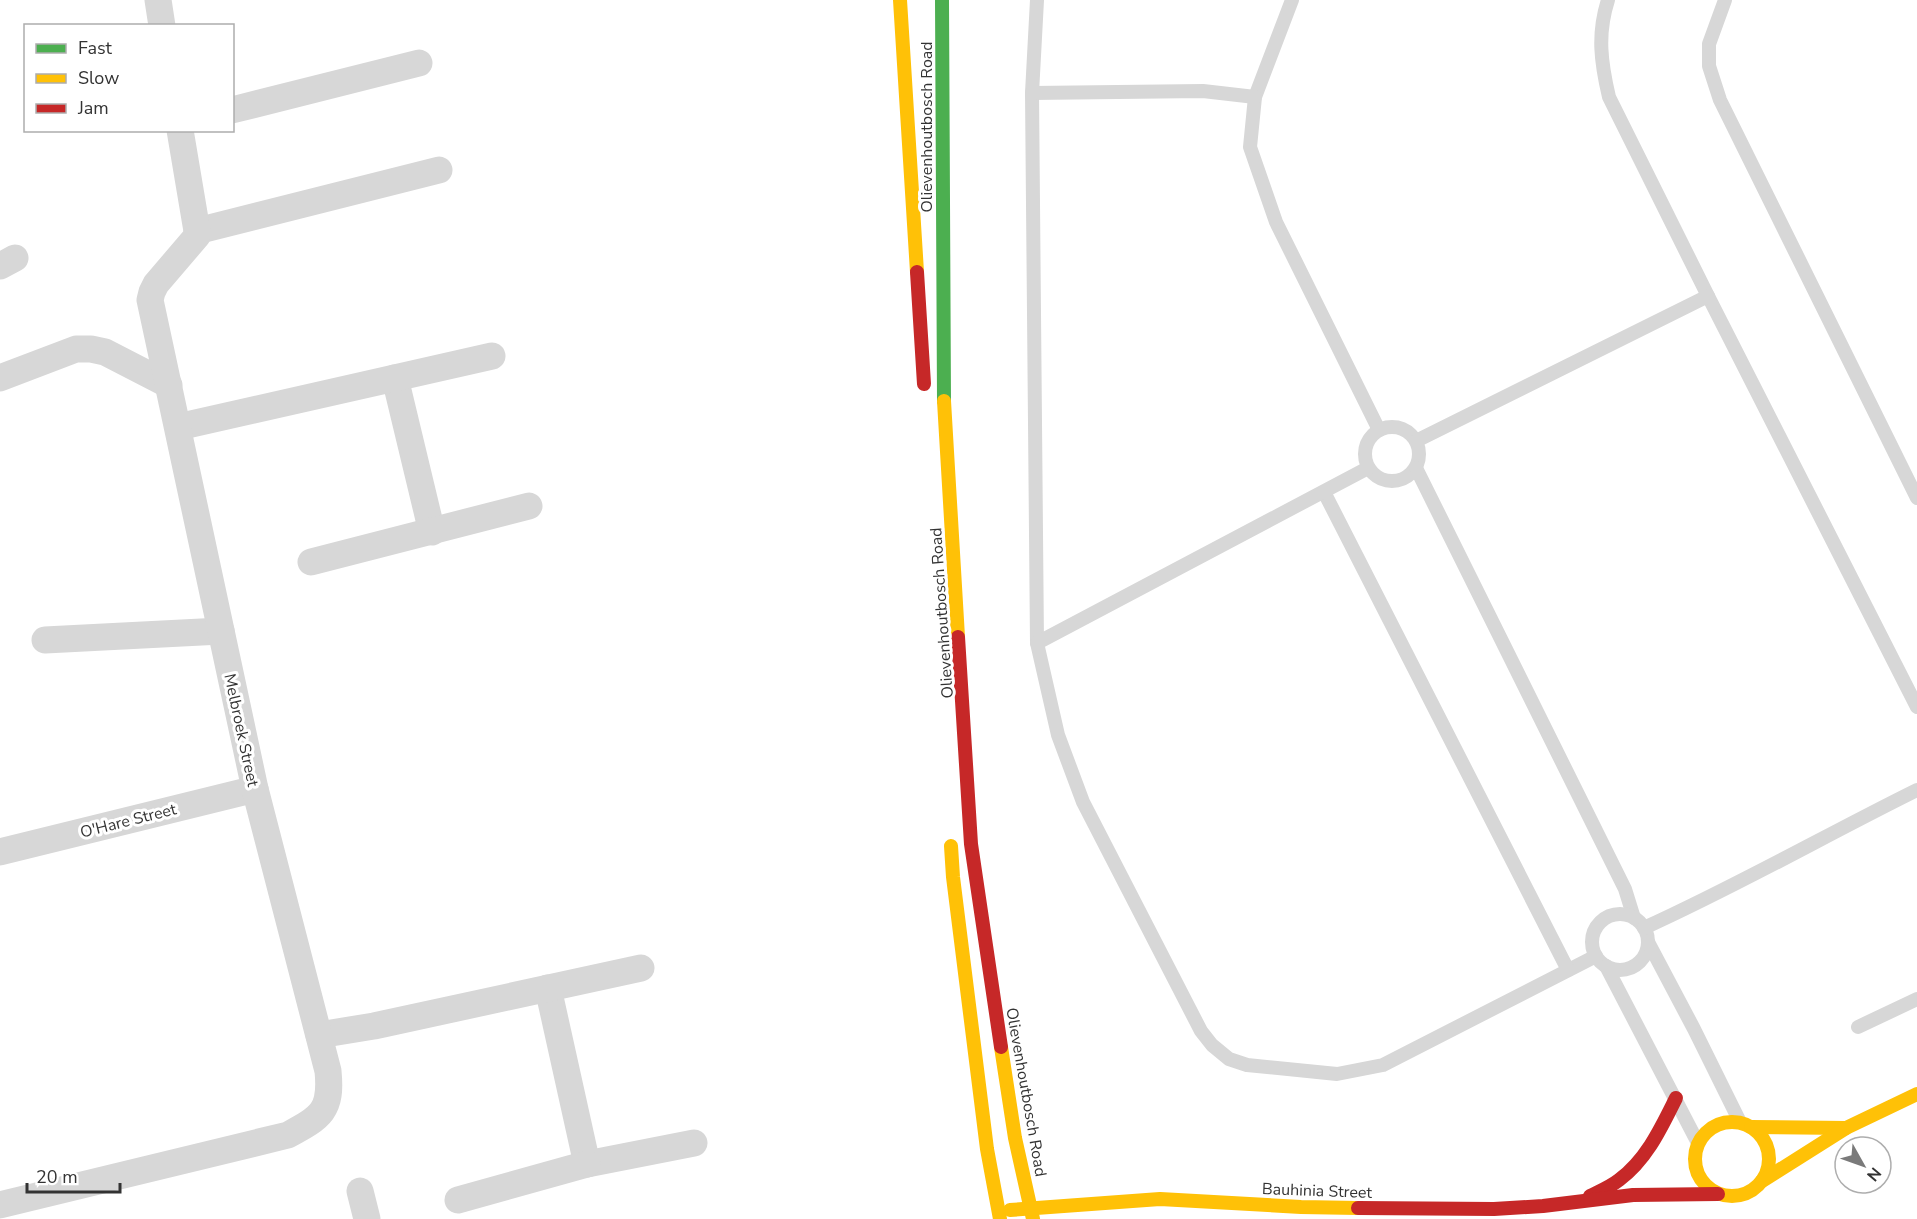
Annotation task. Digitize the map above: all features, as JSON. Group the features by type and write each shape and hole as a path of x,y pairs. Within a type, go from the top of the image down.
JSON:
{"main road":[{"name":"Olievenhoutbosch Road","path":"900,0 925,402"},
{"name":"Olievenhoutbosch Road","path":"942,0 944,405 971,844 1015,1138 1032,1214"},
{"path":"950,829 953,877 987,1149 1000,1215"},
{"path":"1697,1149 1695,1167 1708,1188 1718,1194 1742,1195 1846,1128 1917,1094"},
{"path":"1583,1200 1623,1178 1639,1162 1647,1152 1676,1098"},
{"path":"1897,1104 1917,1100"},
{"path":"1677,1166 1697,1149 1706,1133 1716,1125 1727,1122 1745,1125 1846,1128"},
{"path":"1745,1125 1760,1135 1767,1146 1769,1158 1762,1181"},
{"name":"Bauhinia Street","path":"1633,1195 1650,1183"},
{"name":"Bauhinia Street","path":"1000,1215 1032,1214 1160,1199 1301,1207 1494,1209 1544,1206 1633,1195 1718,1194"}],"street":[{"path":"158,0 162,24"},
{"path":"234,109 419,63"},
{"path":"180,132 197,231 439,170"},
{"name":"Melbroek Street","path":"0,1205 288,1135 311,1122 325,1107 330,1092 328,1071 255,789 150,300 162,276 193,242 197,231"},
{"path":"0,378 76,349 91,349 105,352 169,385"},
{"path":"178,427 492,356"},
{"path":"395,378 432,532"},
{"path":"311,562 529,506"},
{"path":"45,640 221,631"},
{"name":"O'Hare Street","path":"0,852 255,789"},
{"path":"319,1035 374,1026 641,968"},
{"path":"548,988 587,1164"},
{"path":"458,1200 587,1164 694,1143"},
{"path":"360,1191 367,1219"}],"lane":[{"path":"1036,0 1032,93 1037,643 1058,735 1083,802 1201,1031 1212,1045 1229,1059 1247,1065 1337,1074 1383,1065 1568,970 1601,961 1615,970 1634,967 1646,952 1648,942"},
{"path":"1292,0 1255,97 1250,147 1276,222 1379,430"},
{"path":"1608,0 1604,13 1601,61 1609,97 1917,707"},
{"path":"1725,0 1709,44 1709,66 1720,100 1917,498"},
{"path":"1032,93 1203,91 1255,97"},
{"path":"1416,441 1708,296"},
{"path":"1393,427 1406,430 1416,441 1420,455 1416,468 1406,479 1392,482 1378,478 1368,468 1365,454 1368,440 1379,430 1393,427"},
{"path":"1037,643 1368,468"},
{"path":"1416,468 1625,889 1648,942 1745,1125"},
{"path":"1324,492 1568,970"},
{"path":"1697,1149 1676,1098 1592,946 1597,926 1604,919 1614,915 1624,915 1639,923 1682,911 1917,790"},
{"path":"1858,1027 1917,999"}],"traffic: fast":[{"path":"942,0 944,401"}],"traffic: slow":[{"path":"900,0 917,272"},
{"path":"944,401 958,637"},
{"path":"951,846 987,1149 1000,1219"},
{"path":"1001,1047 1015,1138 1033,1219"},
{"path":"1762,1181 1846,1128 1917,1094"},
{"path":"1732,1122 1753,1128 1763,1138 1769,1159 1763,1180 1753,1190 1732,1196 1711,1190 1701,1180 1695,1159 1701,1138 1711,1128 1732,1122"},
{"path":"1751,1127 1846,1128"},
{"path":"1010,1210 1160,1199 1358,1208"}],"traffic: jam":[{"path":"917,272 924,384"},
{"path":"958,637 971,844 1001,1047"},
{"path":"1590,1196 1616,1182 1638,1163 1665,1121 1676,1098"},
{"path":"1358,1208 1494,1209 1543,1206 1633,1195 1718,1194"}]}
